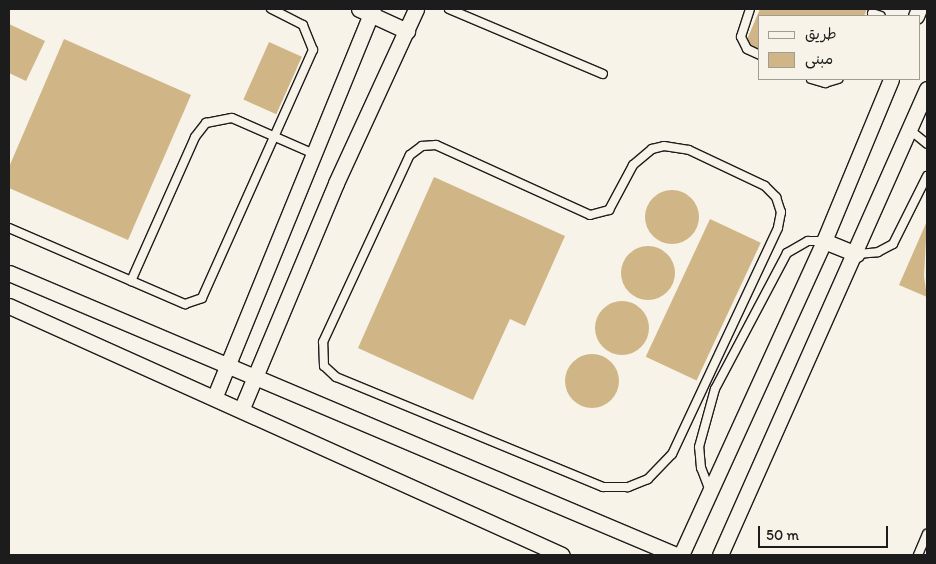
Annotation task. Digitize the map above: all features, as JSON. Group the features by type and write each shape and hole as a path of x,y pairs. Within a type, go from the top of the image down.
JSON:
{"street":[{"path":"242,408 254,375 416,9"},
{"path":"215,396 314,154 368,10 407,31"},
{"path":"681,555 824,241 891,80"},
{"path":"720,555 926,97"},
{"path":"824,241 857,254"},
{"path":"9,273 228,363 676,555"},
{"path":"9,306 242,408 562,555"}],"lane":[{"path":"9,228 185,304 202,298 274,137 312,43 303,24 271,9"},
{"path":"449,9 603,74"},
{"path":"750,9 741,37 747,49 758,54"},
{"path":"814,80 825,83 835,80"},
{"path":"131,281 200,129 214,119 232,118 314,154"},
{"path":"910,130 927,143"},
{"path":"429,144 443,147 590,215 609,210 633,166 652,149 664,146 689,150 766,186 779,203 781,220 740,310 689,418 658,473 638,484 603,487 336,377 324,366 320,350 410,155 429,144"},
{"path":"857,254 878,252 893,244 927,176"},
{"path":"710,492 699,457 704,425 715,389 787,253 808,241 824,241"},
{"path":"740,310 754,317"},
{"path":"689,418 704,425"},
{"path":"918,555 927,534"}],"building":[{"path":"760,9 867,9 864,15 758,15 758,50 745,44"},
{"path":"9,24 45,41 26,81 9,73"},
{"path":"64,39 191,95 128,240 9,188 9,167"},
{"path":"269,42 302,57 276,114 243,100"},
{"path":"434,177 565,236 525,326 510,319 473,400 358,348"},
{"path":"672,190 682,192 691,198 697,207 699,217 697,227 691,236 682,242 672,244 662,242 653,236 647,227 645,217 647,207 653,198 662,192"},
{"path":"710,219 761,243 697,380 646,357"},
{"path":"927,221 924,276 927,297 899,285"},
{"path":"648,246 658,248 667,254 673,263 675,273 673,283 667,292 658,298 648,300 638,298 629,292 623,283 621,273 623,263 629,254 638,248"},
{"path":"622,301 632,303 641,309 647,318 649,328 647,338 641,347 632,353 622,355 612,353 603,347 597,338 595,328 597,318 603,309 612,303"},
{"path":"592,354 602,356 611,362 617,371 619,381 617,391 611,400 602,406 592,408 582,406 573,400 567,391 565,381 567,371 573,362 582,356"}]}
